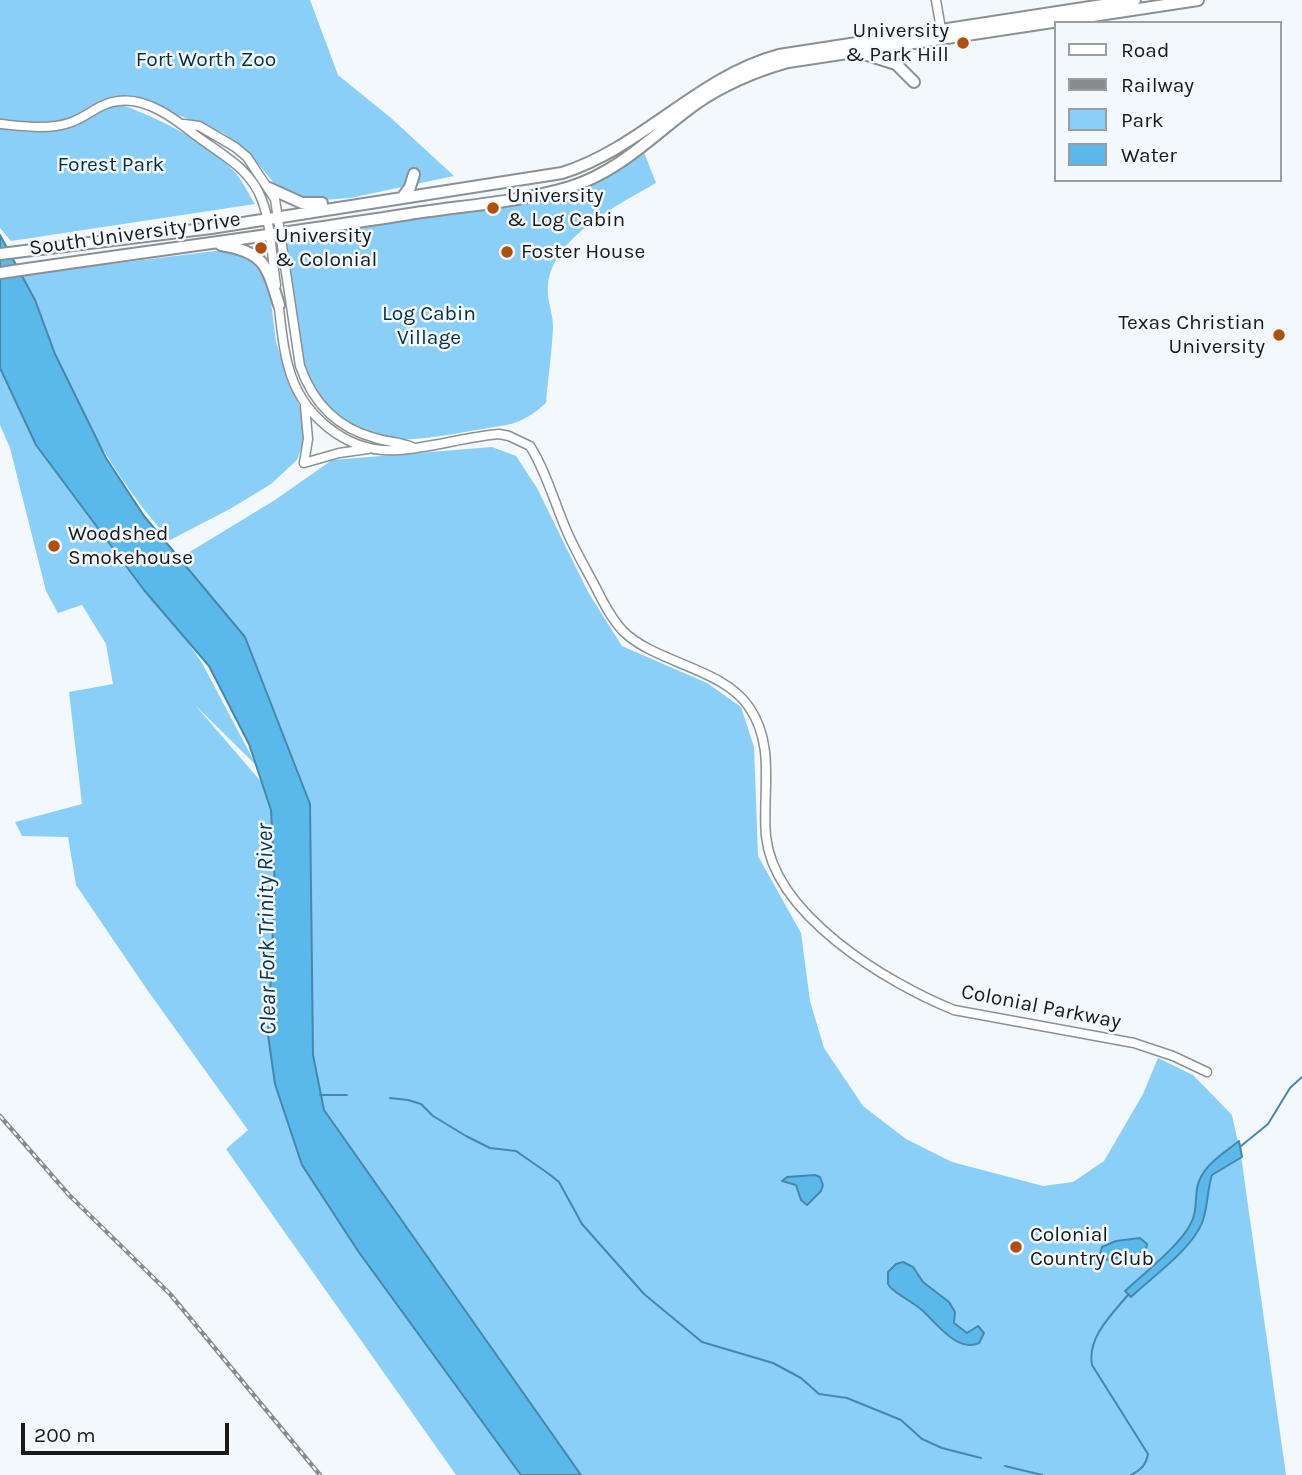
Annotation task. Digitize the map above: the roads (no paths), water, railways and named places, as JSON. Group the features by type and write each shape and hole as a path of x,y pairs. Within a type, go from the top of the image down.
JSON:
{"main road":[{"name":"South University Drive","path":"0,273 504,200 567,188 623,161 697,103 741,78 788,62 858,53 1135,0"},
{"name":"South University Drive","path":"0,254 211,228 533,178 584,166 639,135 712,83 779,55 1198,0"},
{"path":"858,53 896,64 914,82"},
{"path":"401,198 410,187 414,174"},
{"path":"269,188 302,203 350,199 381,201"},
{"path":"208,243 239,248 256,257 269,272 279,305"}],"street":[{"path":"936,0 942,35"},
{"path":"0,124 54,127 71,123 108,103 128,100 153,108 184,124 243,171 257,190 274,234 300,366 316,400 337,421 360,434 412,447"},
{"path":"184,124 199,126 235,147 247,157 269,188 275,199 278,217 274,234 279,305 288,365 293,380 305,402 329,430 357,444 375,449"},
{"path":"305,402 308,439 304,463 339,453 412,447"},
{"name":"Colonial Parkway","path":"412,447 499,435 509,436 530,446 568,535 605,606 624,632 738,692 752,710 766,753 765,800 770,857 780,881 826,932 885,975 927,999 954,1010 1134,1043 1174,1056 1207,1072"}],"water":[{"path":"0,235 35,300 55,354 106,458 144,516 245,637 310,804 313,1055 324,1110 581,1475 521,1475 358,1251 302,1165 275,1084 268,1035 275,886 271,810 249,744 209,666 144,590 36,445 0,368"},
{"path":"1239,1141 1242,1157 1212,1175 1204,1217 1197,1233 1180,1253 1131,1297 1125,1291 1169,1251 1190,1225 1195,1212 1199,1180 1203,1173"},
{"path":"787,1177 820,1177 823,1185 821,1191 807,1205 801,1200 796,1185 782,1181"},
{"path":"1140,1238 1147,1244 1146,1249 1136,1255 1106,1260 1100,1254 1102,1247 1116,1241"},
{"path":"903,1262 913,1267 923,1282 949,1302 955,1312 954,1323 967,1333 978,1326 984,1333 979,1343 963,1344 948,1336 919,1308 891,1288 888,1284 888,1272 896,1264"}],"waterway":[{"path":"1241,1146 1268,1124 1290,1088 1302,1077"},
{"path":"320,1095 347,1095"},
{"path":"390,1098 421,1104 433,1116 466,1136 490,1148 516,1151 549,1174 559,1182 582,1224 644,1294 702,1342 773,1363 801,1378 819,1394 847,1398 901,1420 922,1439 942,1448 981,1458"},
{"path":"1128,1295 1102,1327 1091,1355 1092,1365 1148,1454 1142,1467 1131,1475"},
{"path":"1005,1466 1042,1475"}],"railway":[{"path":"0,1116 69,1195 170,1294 320,1475"}],"place":[{"name":"University & Park Hill","path":"963,43"},
{"name":"University & Log Cabin","path":"493,208"},
{"name":"University & Colonial","path":"261,248"},
{"name":"Foster House","path":"507,252"},
{"name":"Texas Christian University","path":"1279,335"},
{"name":"Woodshed Smokehouse","path":"54,546"},
{"name":"Colonial Country Club","path":"1016,1247"}],"park label":[{"name":"Fort Worth Zoo","path":"206,60"},
{"name":"Forest Park","path":"111,165"},
{"name":"Log Cabin Village","path":"429,326"}],"water label":[{"name":"Clear Fork Trinity River","path":"267,929"}]}
